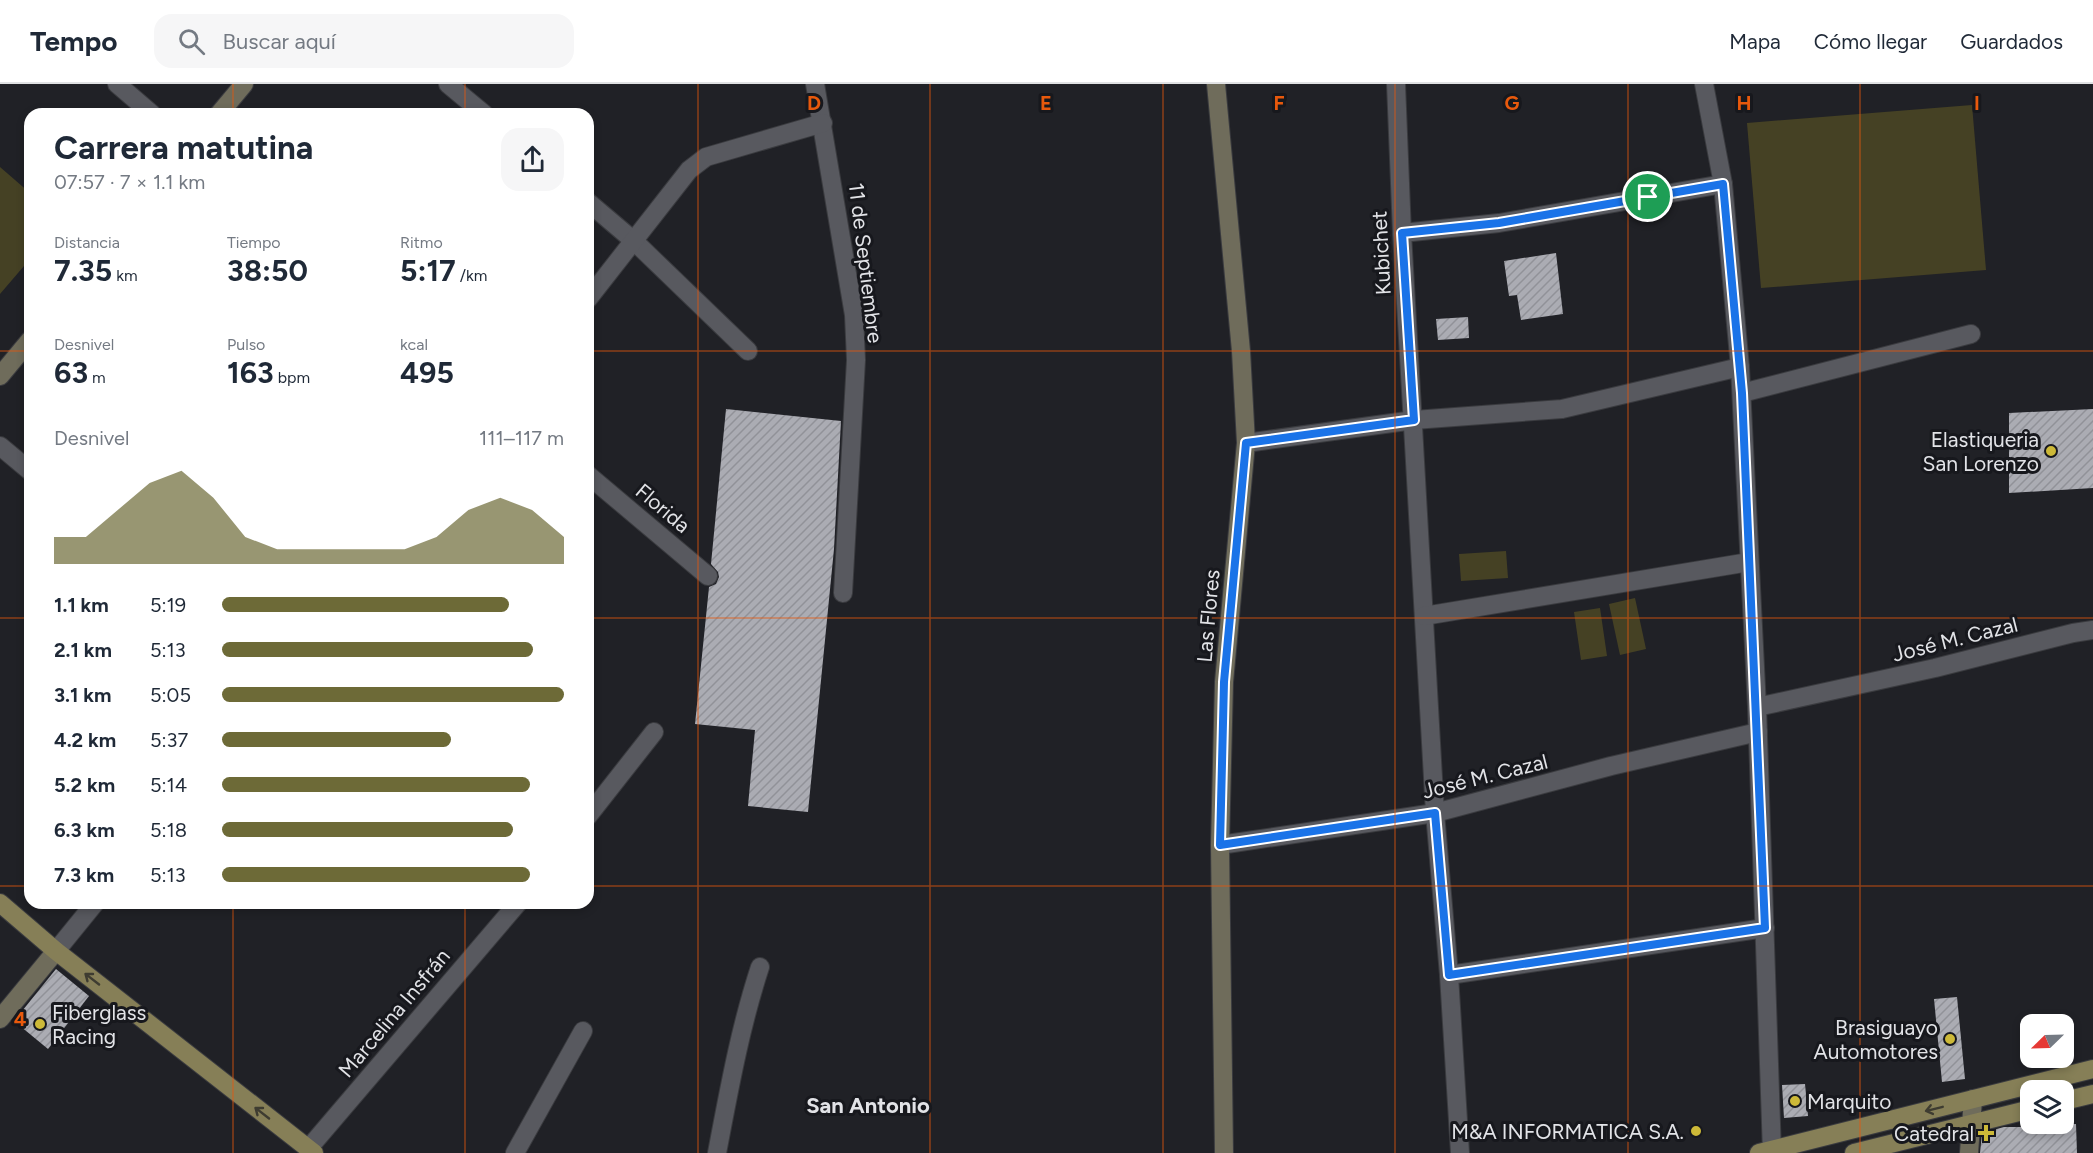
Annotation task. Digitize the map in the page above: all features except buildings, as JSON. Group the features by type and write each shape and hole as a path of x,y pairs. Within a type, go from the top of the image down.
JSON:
{"main road":[{"path":"0,903 56,951 309,1152"},
{"path":"1768,1152 2093,1069"},
{"path":"2074,1099 2093,1094"},
{"path":"1854,1153 2020,1112"}],"street":[{"path":"117,84 145,108"},
{"path":"224,108 244,84"},
{"path":"448,84 477,108"},
{"name":"11 de Septiembre","path":"815,84 854,315 856,360 843,594"},
{"name":"Las Flores","path":"1216,84 1241,351 1246,443 1224,682 1220,845 1224,1153"},
{"name":"Kubichet","path":"1396,84 1402,233 1435,813 1449,975 1460,1153"},
{"path":"1704,84 1723,184 1742,393 1765,928 1768,1152"},
{"path":"594,291 689,170 706,157 823,123"},
{"path":"1402,233 1499,223 1723,184"},
{"path":"594,207 634,241 747,351"},
{"path":"1742,393 1971,334"},
{"path":"0,376 24,347"},
{"path":"1246,443 1414,420 1562,409 1740,367"},
{"path":"0,446 24,466"},
{"name":"Florida","path":"594,480 708,576"},
{"path":"1424,616 1749,562"},
{"name":"José M. Cazal","path":"1757,707 2093,630"},
{"path":"594,808 654,732"},
{"name":"José M. Cazal","path":"1220,845 1435,813 1611,766 1758,732"},
{"path":"0,1019 90,909"},
{"name":"Marcelina Insfrán","path":"309,1152 513,909"},
{"path":"1449,975 1765,928"},
{"path":"717,1153 745,1012 760,967"},
{"path":"515,1153 583,1031"},
{"path":"1969,1153 1973,1100"}],"shaded area":[{"path":"1972,105 1986,270 1761,288 1747,123"},
{"path":"0,167 24,188 24,266 0,294"},
{"path":"1506,551 1508,578 1461,581 1459,554"},
{"path":"1635,598 1646,649 1620,655 1609,604"},
{"path":"1600,608 1607,656 1581,660 1574,612"}],"place":[{"name":"Elastiqueria San Lorenzo","path":"2051,451"},
{"name":"Fiberglass Racing","path":"40,1024"},
{"name":"Brasiguayo Automotores","path":"1950,1039"},
{"name":"Marquito","path":"1795,1101"},
{"name":"M&A INFORMATICA S.A.","path":"1696,1131"},
{"name":"Catedral","path":"1986,1133"}],"district":[{"name":"San Antonio","path":"868,1105"}],"route":[{"path":"1723,184 1742,393 1765,928 1449,975 1435,813 1220,845 1224,682 1246,443 1414,420 1402,233 1499,223 1648,197 1723,184"}]}
